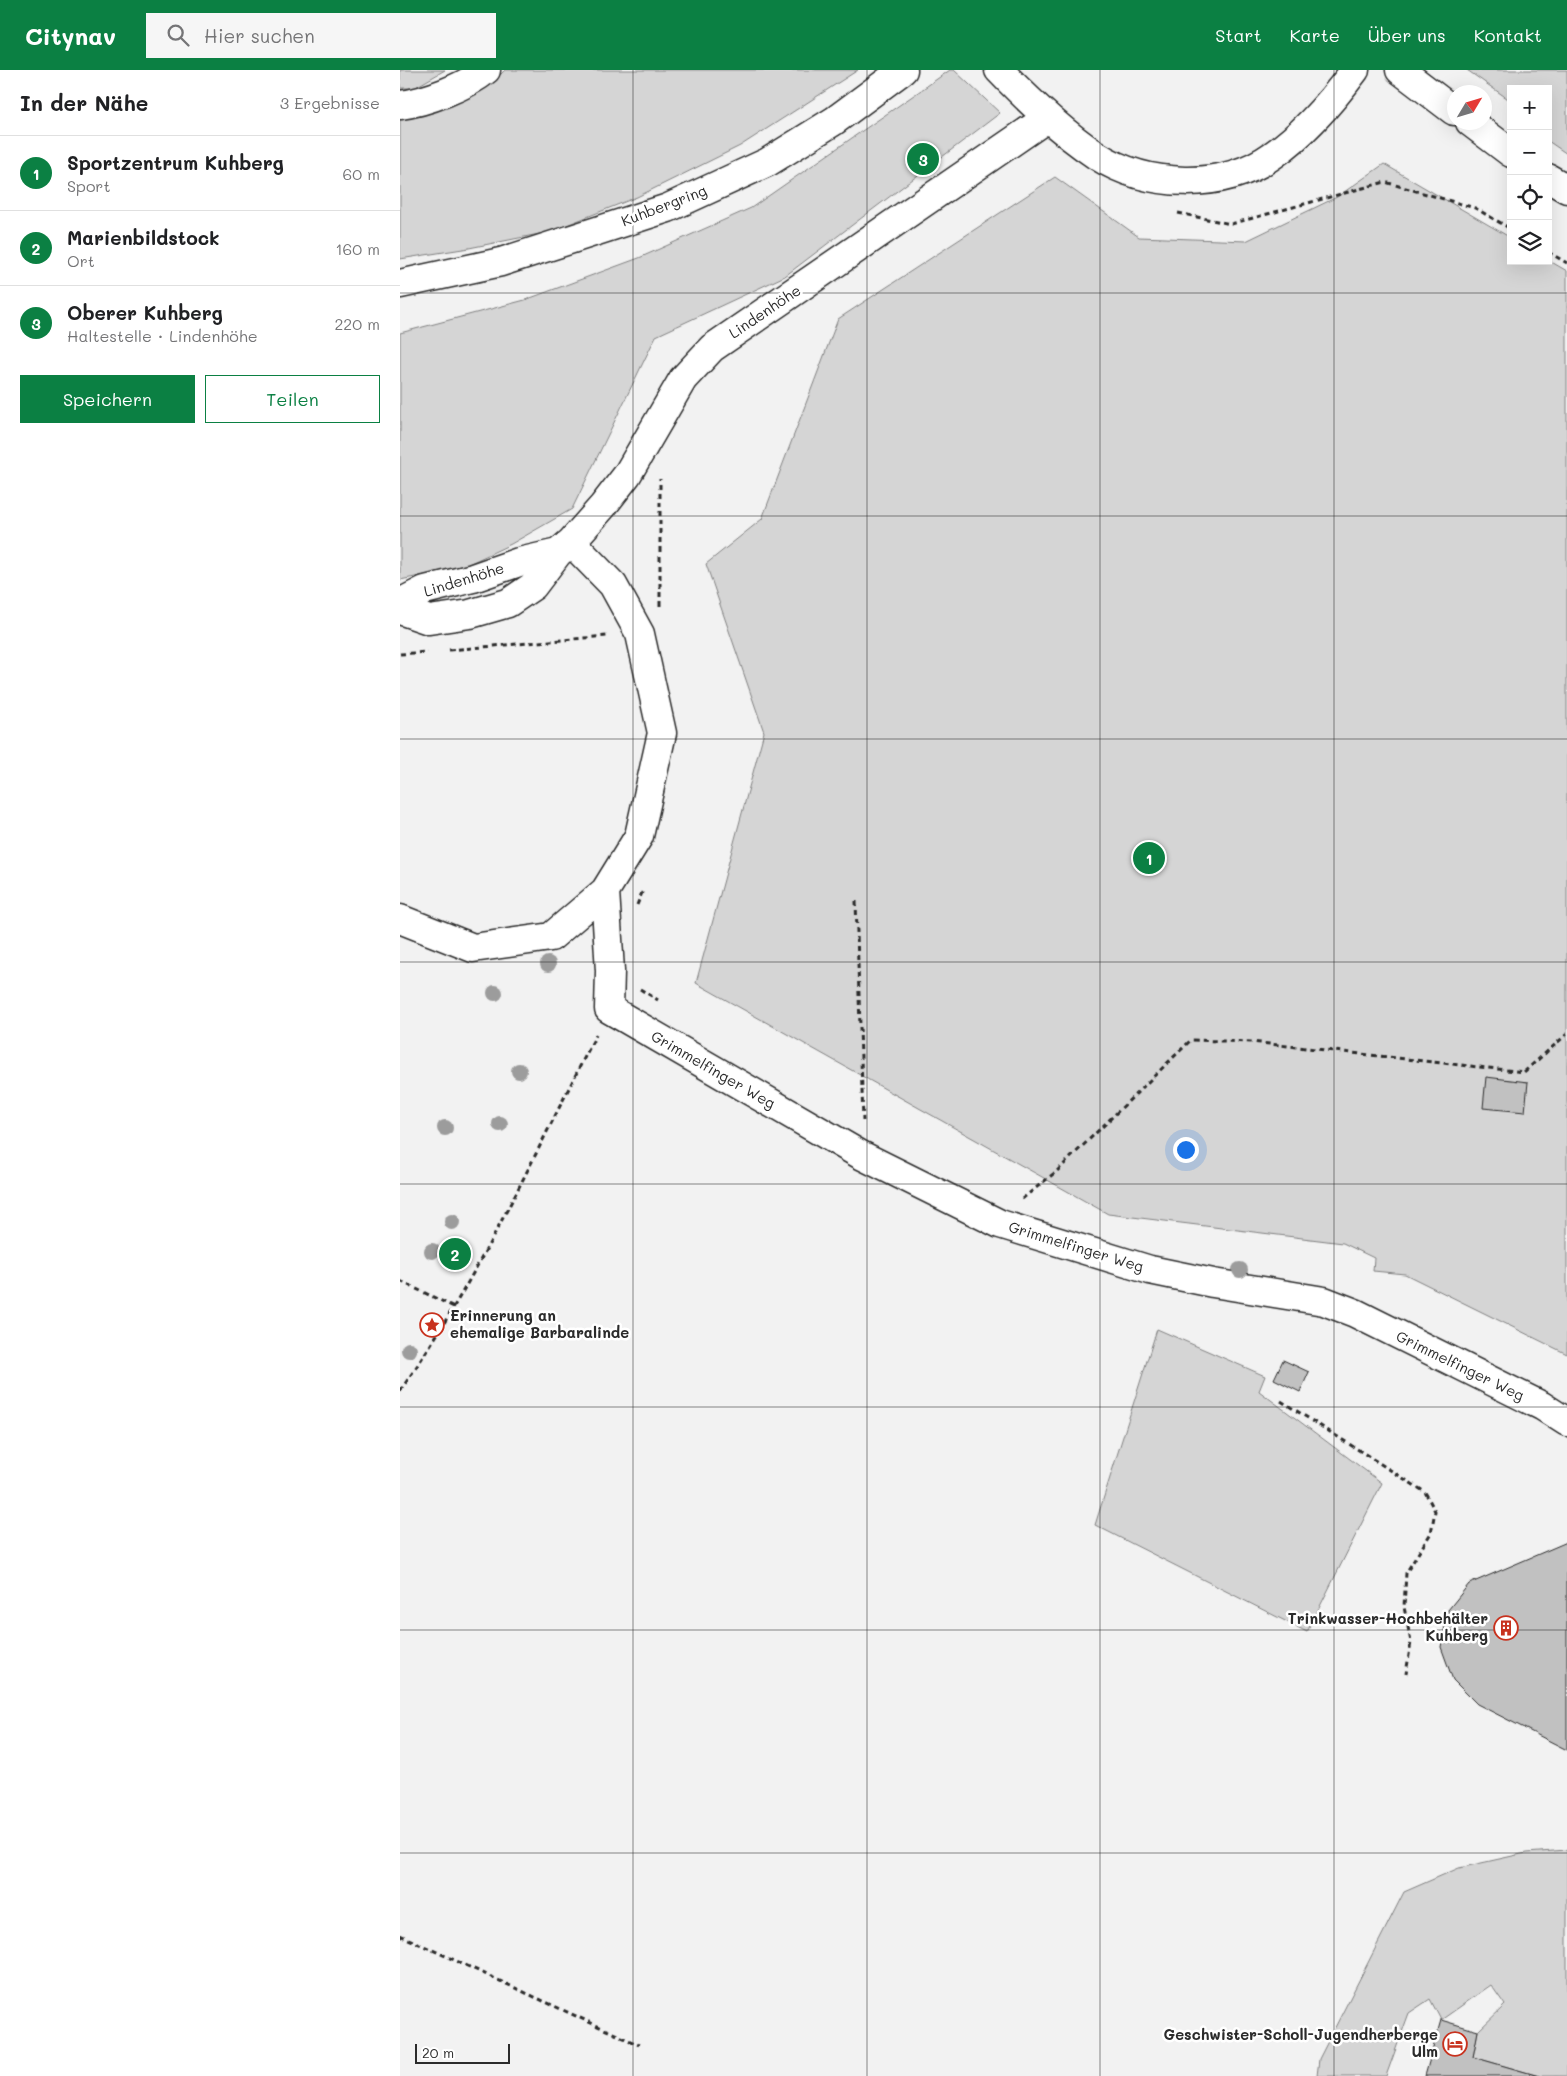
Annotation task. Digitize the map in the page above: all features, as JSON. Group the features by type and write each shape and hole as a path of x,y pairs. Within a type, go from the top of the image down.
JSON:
{"street":[{"path":"400,104 441,93 474,80 486,70"},
{"name":"Kuhbergring","path":"400,284 501,262 668,208 768,162 834,121 903,70"},
{"path":"1006,78 1038,124 1098,156 1150,178 1198,182 1238,172 1272,156 1308,124 1339,92 1355,70"},
{"path":"1400,70 1447,106"},
{"name":"Lindenhöhe","path":"400,610 429,620 470,614 508,603 532,586 627,475 683,379 712,348 1038,124"},
{"path":"1481,130 1507,150"},
{"path":"1552,180 1567,189"},
{"path":"400,919 473,948 551,936 605,891 639,836 662,733 640,634 613,585 564,548"},
{"name":"Lindenhöhe","path":"400,603 425,590 473,578 564,548"},
{"path":"605,891 610,971 609,1009"},
{"name":"Grimmelfinger Weg","path":"609,1009 861,1155 1000,1224 1150,1270 1213,1283 1324,1301 1382,1327 1542,1406 1567,1422"}],"path":[{"path":"1168,211 1231,224 1384,182 1475,208 1507,227"},
{"path":"1552,254 1567,263"},
{"path":"439,651 640,634 659,623 660,474"},
{"path":"400,654 429,652"},
{"path":"636,906 644,888"},
{"path":"856,901 864,1121 861,1155"},
{"path":"610,971 660,1001"},
{"path":"400,1391 454,1307 526,1175 609,1009"},
{"path":"1000,1224 1022,1199 1056,1171 1190,1040 1252,1042 1524,1072 1567,1034"},
{"path":"855,1116 872,1126"},
{"path":"1014,1197 1031,1202"},
{"path":"400,1281 454,1307"},
{"path":"1281,1401 1425,1492 1435,1511 1431,1533 1406,1572 1404,1607 1411,1642 1406,1674"},
{"path":"400,1935 639,2045"}],"shaded area":[{"path":"400,70 445,70 414,88 400,88"},
{"path":"505,70 858,70 740,146 637,197 549,232 400,259 400,117 495,80"},
{"path":"950,70 954,70 1000,113 785,276 656,336 572,509 511,544 460,568 400,580 400,333 525,300 639,258 751,208"},
{"path":"1467,70 1567,70 1567,154 1552,144 1552,85 1507,85 1507,98 1492,88 1492,85 1488,85"},
{"path":"1384,164 1507,236 1507,265 1552,265 1552,262 1567,271 1567,1354 1405,1274 1373,1271 1374,1258 1343,1243 1108,1214 696,983 764,732 706,564 762,519 838,319 1055,177 1139,237 1246,241 1337,197"},
{"path":"1157,1329 1265,1376 1259,1391 1382,1483 1307,1632 1095,1525"},
{"path":"1567,1850 1567,2076 1539,2076 1473,2057 1478,2031 1505,2005 1491,1985 1441,2020 1430,1999 1409,2013 1386,2076 1317,2076 1319,2059 1404,1892 1459,1868 1526,1853"}],"building":[{"path":"1486,1077 1528,1082 1525,1112 1483,1108"},
{"path":"1283,1360 1309,1372 1300,1392 1274,1379"},
{"name":"Trinkwasser-Hochbehälter Kuhberg","path":"1567,1542 1567,1750 1477,1704 1453,1680 1441,1647 1448,1610 1469,1584"},
{"name":"Geschwister-Scholl-Jugendherberge Ulm","path":"1441,2020 1478,2031 1473,2057 1539,2076 1425,2076"}],"place":[{"name":"Oberer Kuhberg","path":"923,159"},
{"name":"Sportzentrum Kuhberg","path":"1149,858"},
{"name":"Marienbildstock","path":"455,1254"},
{"name":"Erinnerung an ehemalige Barbaralinde","path":"432,1325"},
{"name":"Trinkwasser-Hochbehälter Kuhberg","path":"1506,1628"},
{"name":"Geschwister-Scholl-Jugendherberge Ulm","path":"1455,2044"}]}
